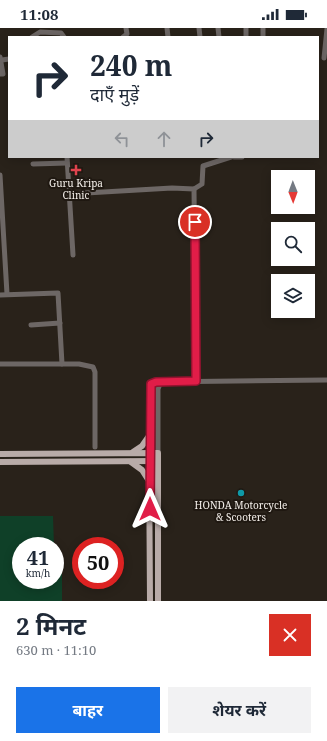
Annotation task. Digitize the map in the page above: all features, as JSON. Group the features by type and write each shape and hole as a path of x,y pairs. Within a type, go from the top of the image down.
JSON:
{"main road":[{"path":"131,453 141,447 149,436"},
{"path":"0,454 98,454 158,452 158,601"},
{"path":"149,453 150,601"},
{"path":"98,454 98,462"},
{"path":"0,462 158,461"},
{"path":"130,462 145,474 150,482"}],"street":[{"path":"326,57 327,28"},
{"path":"34,36 40,32 61,33 63,36"},
{"path":"1,59 1,74"},
{"path":"69,194 166,188 194,189 202,184 202,168 205,164 227,158"},
{"path":"33,164 67,160 74,255"},
{"path":"0,175 7,294"},
{"path":"194,189 196,381"},
{"path":"0,295 57,292 62,364"},
{"path":"31,325 60,323"},
{"path":"0,364 87,364 93,367 95,372 95,447"},
{"path":"149,453 151,386 154,382 327,380"},
{"path":"158,452 158,389 162,381"}],"green space":[{"path":"0,516 53,516 54,537 12,537 12,589 62,589 62,601 0,601"}],"place":[{"name":"Guru Kripa Clinic","path":"76,170"},
{"name":"HONDA Motorcycle & Scooters","path":"241,493"}],"route":[{"path":"150,509 149,436 151,384 154,382 196,381 195,222"}]}
